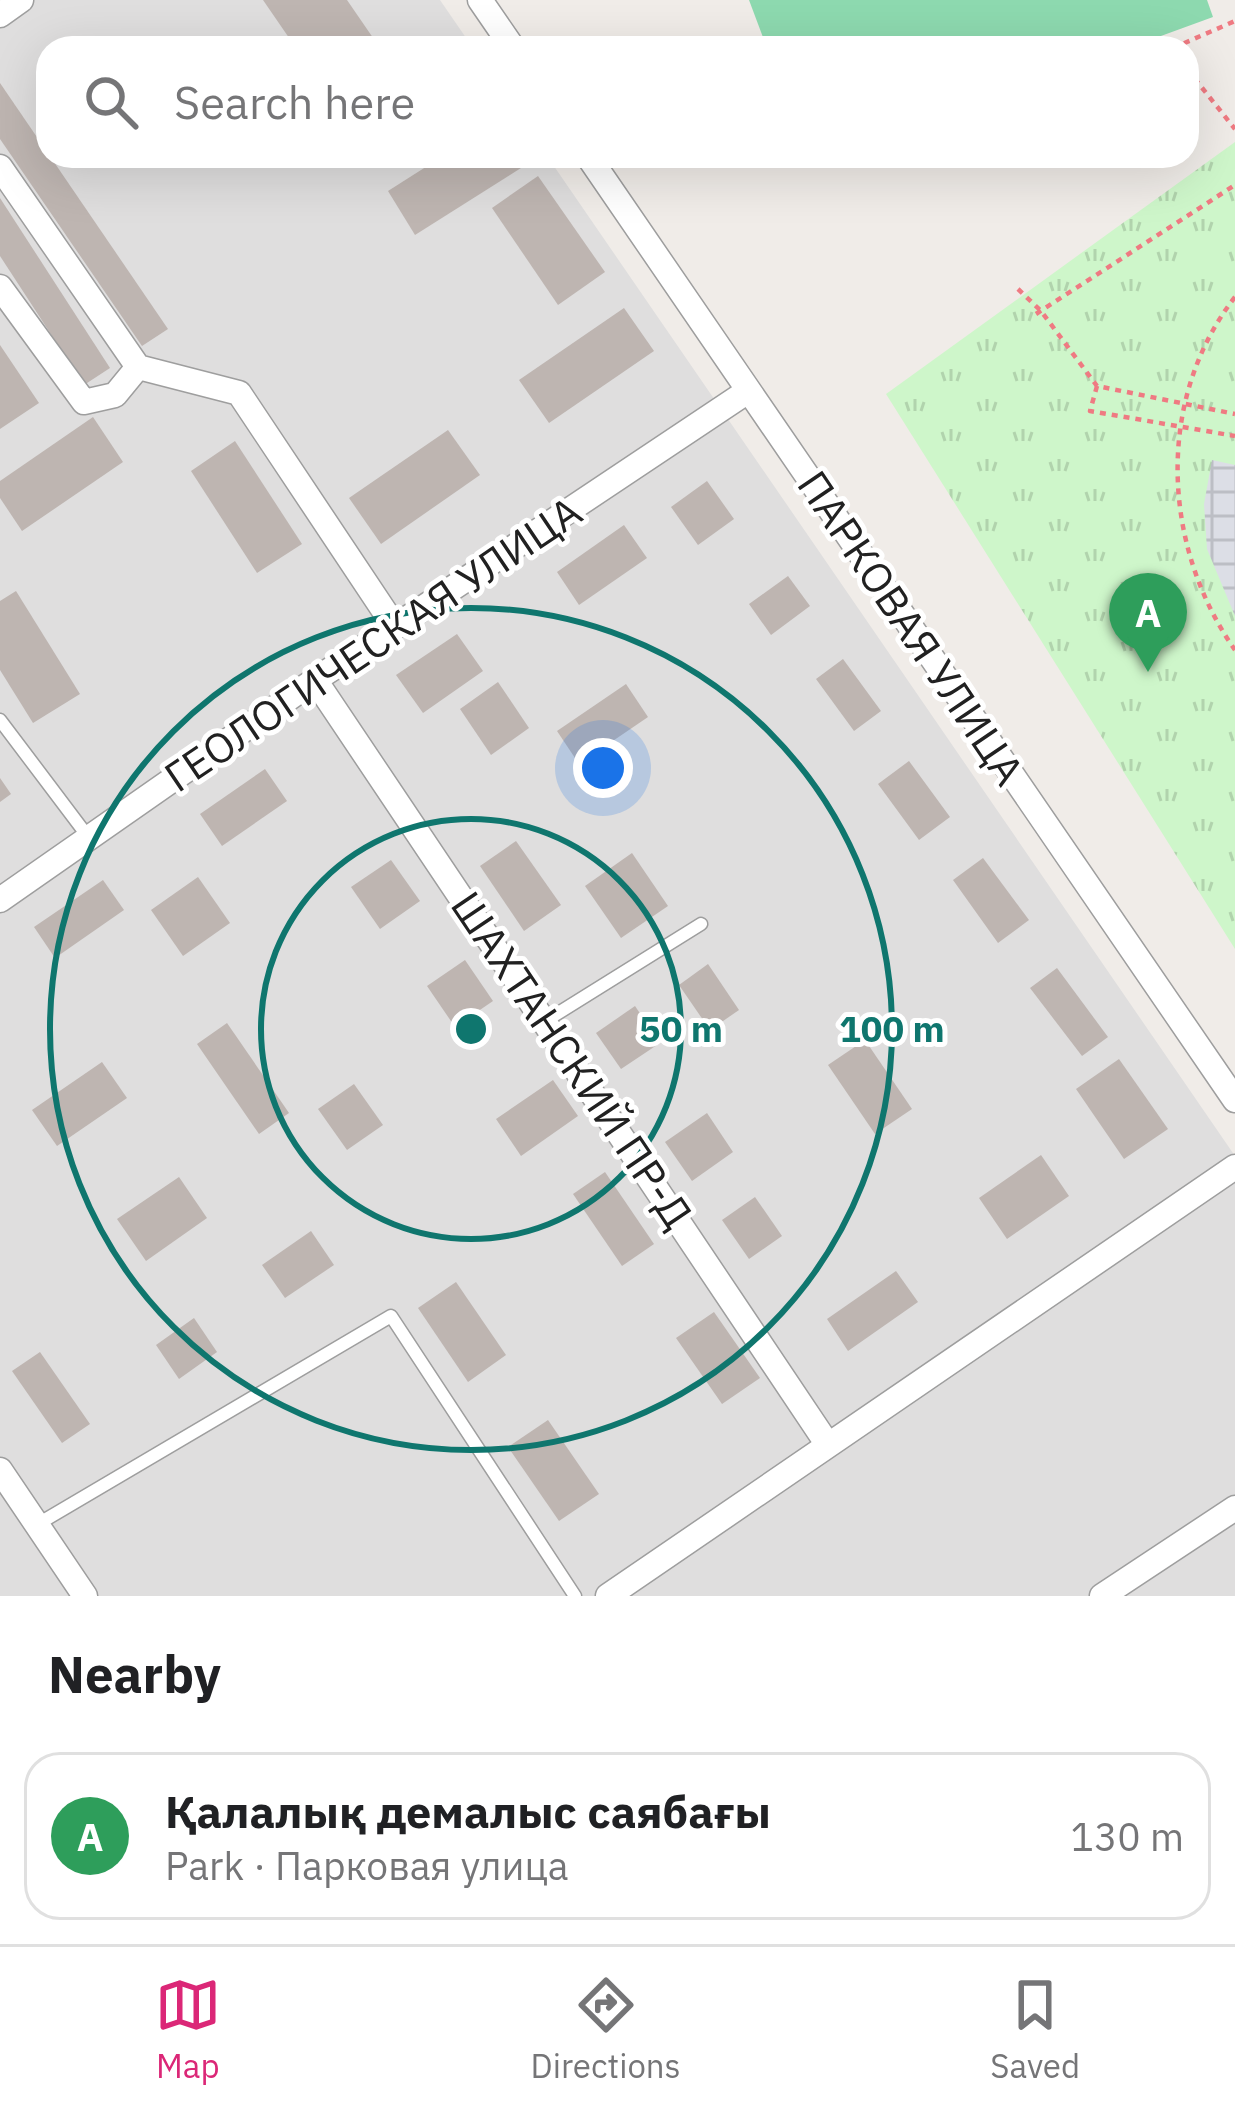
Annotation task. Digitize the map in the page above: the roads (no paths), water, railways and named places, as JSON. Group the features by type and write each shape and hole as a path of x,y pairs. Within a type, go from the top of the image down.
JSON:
{"street":[{"path":"0,15 21,0"},
{"path":"481,0 505,36"},
{"path":"0,167 138,367 239,393 395,627"},
{"name":"ПАРКОВАЯ УЛИЦА","path":"595,168 1235,1100"},
{"path":"0,287 84,401 115,395 138,367"},
{"name":"ГЕОЛОГИЧЕСКАЯ УЛИЦА","path":"0,900 315,680 748,391"},
{"name":"ШАХТАНСКИЙ ПР-Д","path":"315,680 826,1442"},
{"path":"608,1596 826,1442 1235,1167"},
{"path":"0,1470 85,1596"},
{"path":"1102,1596 1235,1508"}],"lane":[{"path":"0,720 88,838"},
{"path":"547,1020 701,924"},
{"path":"37,1525 391,1316 575,1596"}],"place":[{"name":"Қалалық демалыс саябағы","path":"1148,672"}]}
